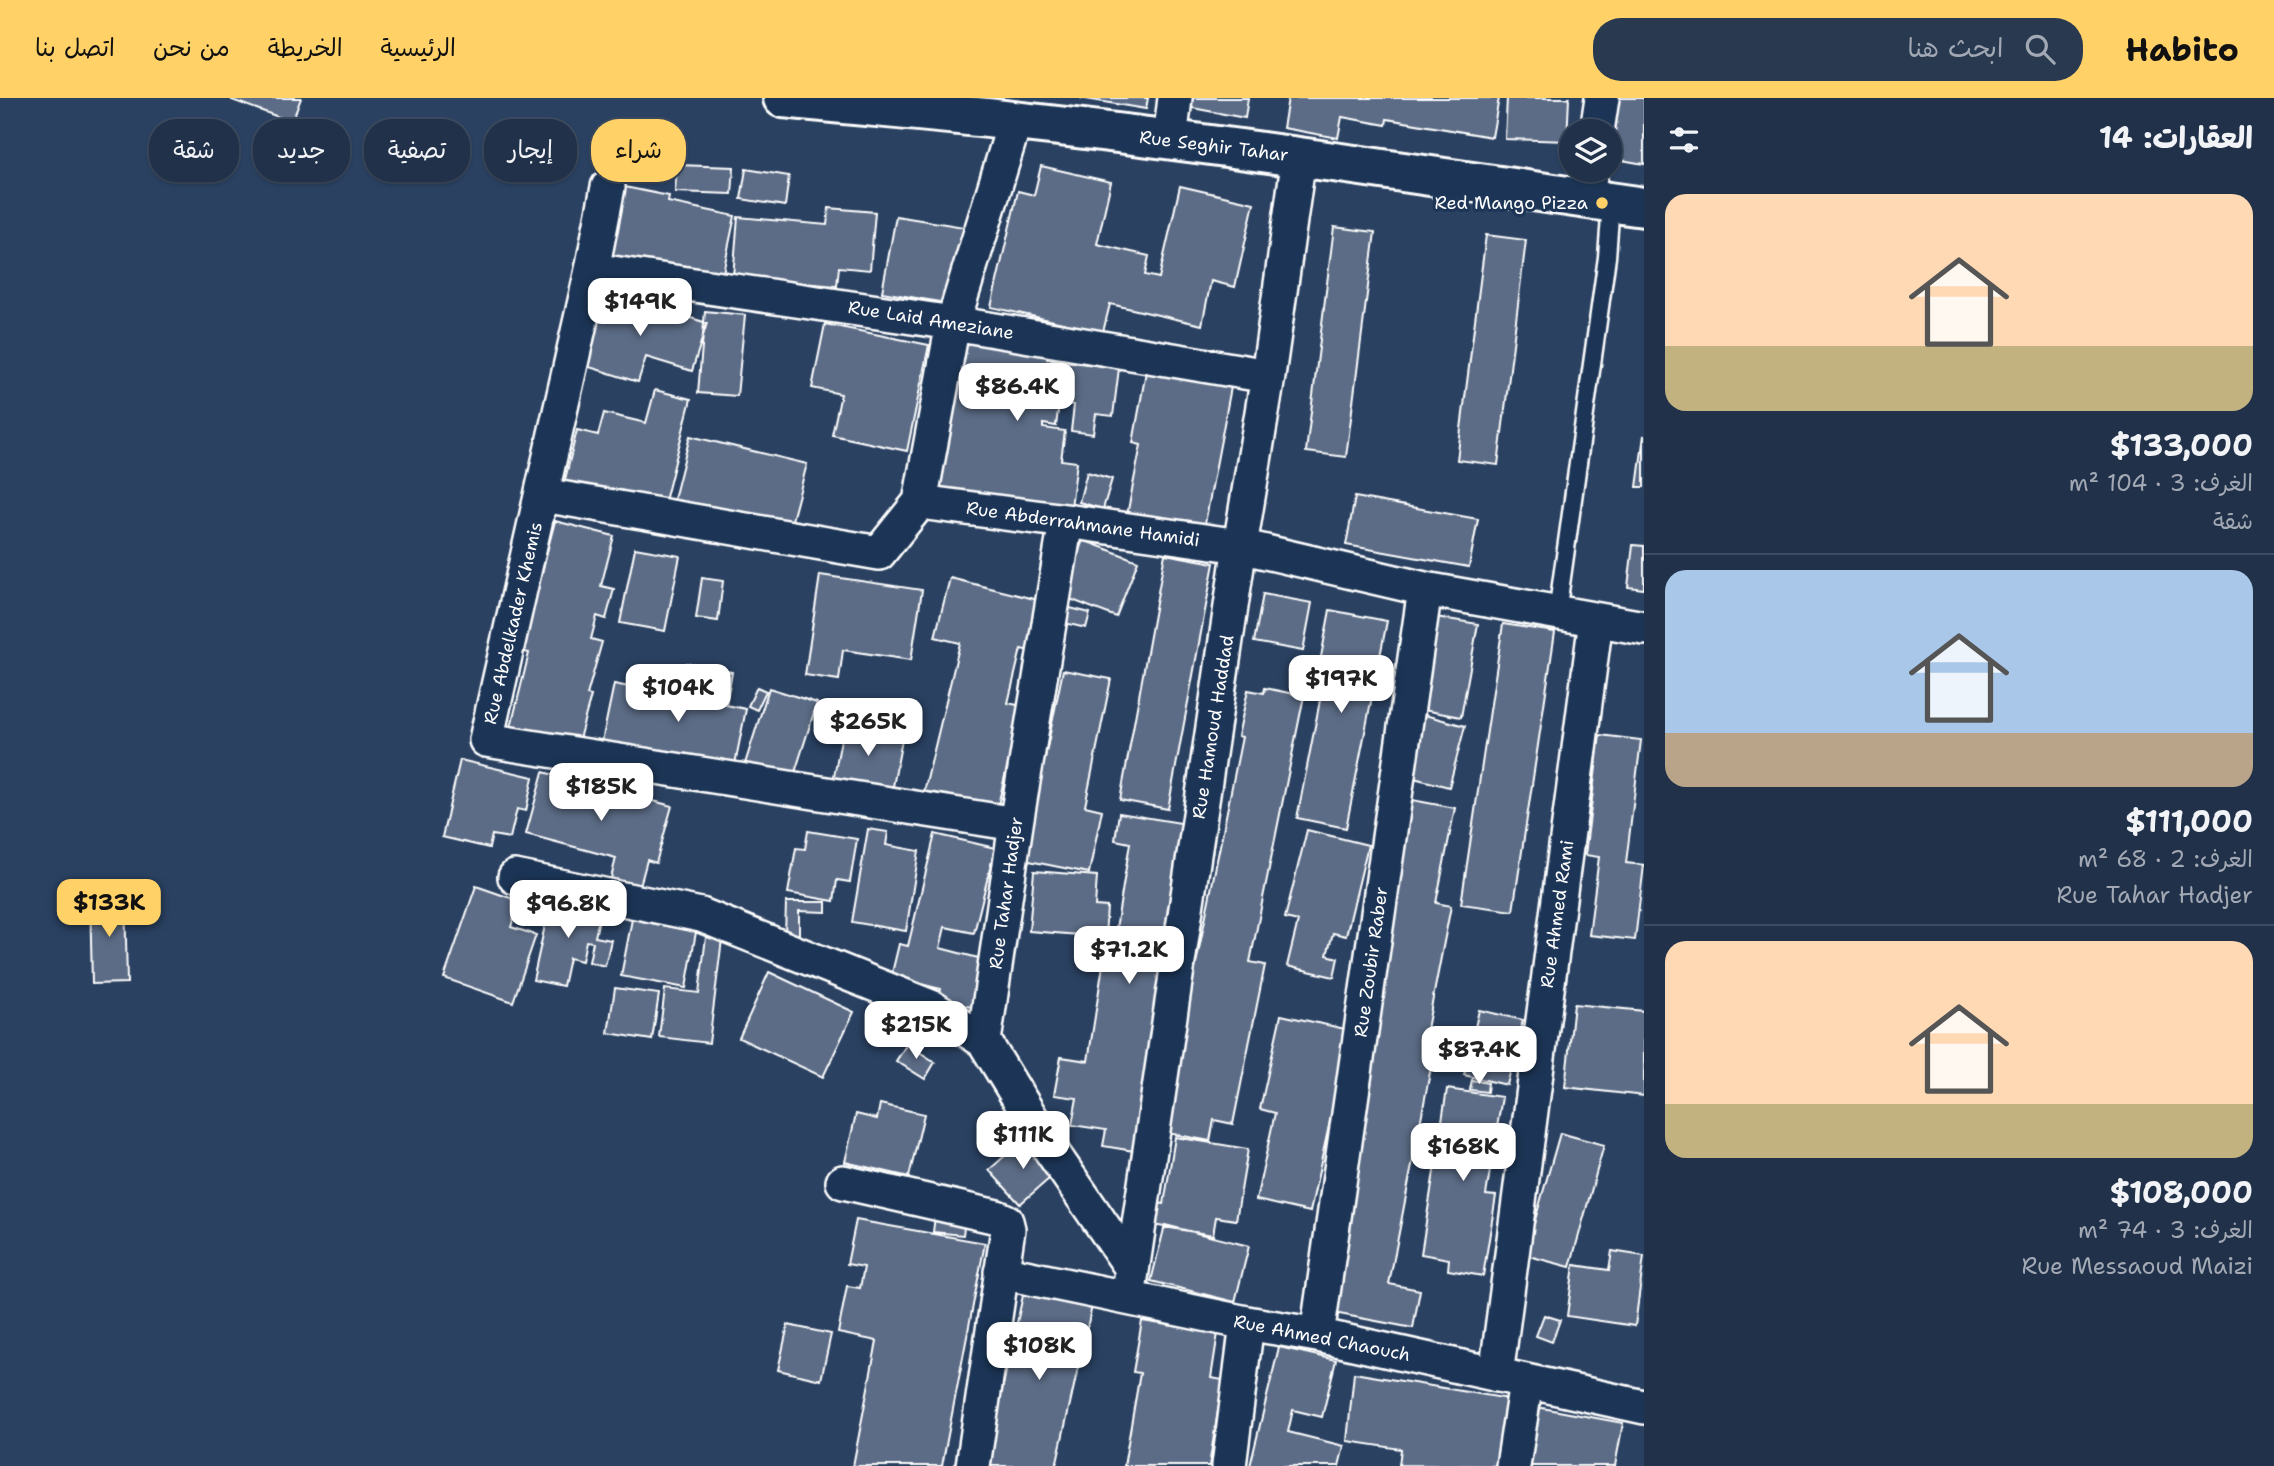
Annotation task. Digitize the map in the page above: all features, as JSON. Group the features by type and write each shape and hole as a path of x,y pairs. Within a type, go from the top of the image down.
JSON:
{"main road":[{"name":"Rue Seghir Tahar","path":"783,98 871,102 1608,195"}],"street":[{"path":"1170,140 1175,98"},
{"path":"1599,119 1602,98"},
{"path":"543,495 879,553 920,502 953,323 1016,121"},
{"name":"Rue Hamoud Haddad","path":"1130,1283 1299,157"},
{"name":"Rue Abdelkader Khemis","path":"608,187 593,270 486,740 1016,824"},
{"name":"Rue Laid Ameziane","path":"593,270 953,323 1268,376"},
{"name":"Rue Abderrahmane Hamidi","path":"920,502 1240,546 1425,589 1644,628"},
{"name":"Rue Tahar Hadjer","path":"984,1041 1016,824 1066,521"},
{"name":"Rue Zoubir Raber","path":"1317,1335 1425,589"},
{"name":"Rue Ahmed Rami","path":"1513,1466 1511,1379 1596,620"},
{"path":"515,877 701,915 931,1007 984,1041 1130,1283"},
{"path":"844,1181 1006,1221 1008,1229 973,1466"},
{"name":"Rue Ahmed Chaouch","path":"1000,1272 1130,1283 1247,1323 1317,1335 1644,1407"},
{"path":"1229,1466 1247,1323"}],"lane":[{"path":"1557,613 1607,257 1608,195"}],"building":[{"path":"301,98 293,119 284,119 232,100"},
{"path":"1080,98 1148,98 1146,109"},
{"path":"1183,98 1248,98 1245,118 1182,106"},
{"path":"1288,98 1499,98 1492,137 1387,119 1386,125 1342,117 1338,138 1283,128"},
{"path":"1507,98 1569,98 1568,119 1559,119 1559,141 1505,139"},
{"path":"1608,98 1644,98 1644,164 1622,160 1622,119 1609,119"},
{"path":"686,165 734,167 732,194 675,192 676,182 686,182"},
{"path":"1041,166 1111,182 1097,244 1149,256 1145,275 1159,278 1180,186 1254,203 1235,287 1211,281 1202,325 1110,304 1103,332 991,307 1018,191 1034,195"},
{"path":"746,169 789,176 785,206 741,199"},
{"path":"615,185 669,196 668,202 735,216 721,282 599,256"},
{"path":"829,208 875,212 870,270 839,267 837,286 733,277 738,217 827,225"},
{"path":"896,216 964,227 951,304 882,292"},
{"path":"1334,227 1375,232 1346,457 1306,452"},
{"path":"1486,235 1526,240 1498,465 1457,460"},
{"path":"605,292 707,323 692,371 646,357 638,382 573,362 594,329"},
{"path":"705,311 745,315 737,396 698,393"},
{"path":"825,324 929,345 907,451 832,435 841,394 812,388"},
{"path":"956,342 1048,353 1047,359 1119,368 1113,416 1096,414 1093,434 1071,431 1074,405 1059,403 1056,426 1043,424 1043,428 1065,431 1061,460 1077,462 1071,507 937,493"},
{"path":"1147,366 1232,382 1204,529 1127,515 1141,445 1133,443"},
{"path":"655,390 691,399 665,501 619,490 616,501 563,488 577,430 598,435 604,413 646,423"},
{"path":"1644,435 1644,487 1637,487"},
{"path":"690,436 807,464 791,524 750,514 749,523 673,503"},
{"path":"1087,472 1112,479 1103,509 1079,502"},
{"path":"1355,497 1478,519 1469,567 1346,545"},
{"path":"555,521 614,536 601,586 614,589 606,619 597,616 591,639 602,642 587,695 591,696 577,746 507,743 529,653 521,651"},
{"path":"1083,540 1138,561 1116,617 1062,596"},
{"path":"1633,545 1644,546 1644,589 1628,587"},
{"path":"635,548 680,556 665,631 620,623"},
{"path":"1165,554 1214,563 1168,809 1120,800"},
{"path":"820,575 922,590 911,660 843,650 839,680 805,675"},
{"path":"702,578 723,581 718,621 696,618"},
{"path":"950,578 1090,613 1086,628 1065,623 1034,652 1021,649 1008,703 1022,706 995,817 922,800 960,643 935,637"},
{"path":"1263,594 1312,603 1303,651 1254,642"},
{"path":"1330,610 1387,621 1346,828 1297,818 1324,680 1303,676 1307,660 1320,662"},
{"path":"1424,615 1478,624 1461,717 1407,707"},
{"path":"1503,624 1555,632 1513,911 1461,904"},
{"path":"686,663 732,672 726,705 746,709 732,779 600,751 614,684 679,697"},
{"path":"1063,670 1111,679 1085,806 1102,810 1089,873 1024,860"},
{"path":"757,687 766,691 757,710 748,706"},
{"path":"769,688 817,703 791,785 743,770"},
{"path":"1265,688 1304,696 1250,962 1265,965 1233,1124 1214,1120 1210,1141 1162,1132 1242,737 1238,736 1248,690 1264,693"},
{"path":"1410,711 1465,726 1449,787 1394,773"},
{"path":"846,713 905,724 890,802 831,792"},
{"path":"1600,735 1641,740 1626,863 1644,865 1635,940 1589,935 1599,857 1585,855"},
{"path":"460,760 533,777 526,811 517,809 510,838 492,835 489,848 442,837"},
{"path":"543,772 672,806 656,863 647,860 640,886 611,878 616,858 526,834"},
{"path":"1396,797 1455,808 1436,903 1451,906 1427,1029 1438,1031 1389,1284 1420,1290 1413,1328 1318,1310"},
{"path":"1119,813 1187,824 1134,1151 1103,1146 1106,1130 1072,1125 1077,1098 1054,1095 1061,1057 1088,1061 1105,952 1112,953 1130,843 1115,840"},
{"path":"868,829 888,832 886,845 919,851 906,931 852,922"},
{"path":"1307,830 1368,845 1346,936 1333,933 1327,955 1338,958 1334,977 1287,966 1298,921 1285,918"},
{"path":"808,831 857,839 850,882 837,880 834,901 788,893 796,848 805,849"},
{"path":"935,834 995,848 974,933 945,927 940,948 986,960 975,1008 939,999 941,989 891,977 899,944 908,946"},
{"path":"1034,871 1097,876 1095,906 1107,907 1105,937 1029,931"},
{"path":"476,886 519,901 511,927 536,935 513,1002 444,978"},
{"path":"125,894 127,983 92,984 90,895"},
{"path":"551,898 601,909 595,937 611,940 605,966 589,962 593,942 586,941 582,961 569,958 563,986 533,980"},
{"path":"786,902 826,902 826,912 799,911 799,936 785,936"},
{"path":"632,919 696,932 686,988 621,976"},
{"path":"706,937 722,939 709,1043 659,1037 665,989 699,993"},
{"path":"769,972 854,1012 823,1077 739,1038"},
{"path":"615,988 659,994 652,1040 608,1033"},
{"path":"1574,1004 1644,1011 1644,1096 1565,1087"},
{"path":"1479,1010 1523,1020 1507,1085 1464,1075"},
{"path":"1281,1015 1350,1030 1310,1212 1256,1200 1275,1113 1260,1109"},
{"path":"907,1044 935,1062 925,1079 896,1061"},
{"path":"1472,1080 1488,1083 1487,1092 1470,1090"},
{"path":"1447,1089 1502,1097 1486,1195 1496,1196 1483,1276 1448,1270 1449,1259 1421,1254"},
{"path":"880,1104 924,1114 909,1177 845,1162 856,1114 877,1119"},
{"path":"1560,1133 1604,1145 1570,1267 1525,1255"},
{"path":"1026,1137 1057,1172 1020,1204 989,1170"},
{"path":"1175,1137 1248,1149 1236,1220 1216,1217 1213,1235 1134,1222 1138,1199 1164,1204"},
{"path":"935,1216 965,1220 963,1235 933,1232"},
{"path":"856,1220 985,1243 942,1466 853,1466 877,1341 838,1333 847,1286 860,1288 864,1267 847,1264"},
{"path":"1165,1225 1249,1246 1235,1302 1151,1281"},
{"path":"1612,1251 1644,1256 1635,1326 1567,1316 1574,1265 1609,1270"},
{"path":"1024,1291 1092,1306 1056,1466 985,1466"},
{"path":"1544,1315 1560,1320 1552,1342 1536,1336"},
{"path":"1142,1321 1218,1333 1211,1378 1223,1380 1209,1466 1124,1466 1140,1373 1133,1372"},
{"path":"788,1325 831,1334 821,1380 778,1370"},
{"path":"1279,1347 1336,1360 1322,1417 1293,1410 1288,1432 1344,1446 1339,1466 1250,1466"},
{"path":"1354,1373 1515,1400 1501,1466 1399,1465 1401,1449 1347,1441"},
{"path":"1526,1405 1623,1423 1615,1466 1514,1466"}],"place":[{"name":"Red Mango Pizza","path":"1602,203"}]}
